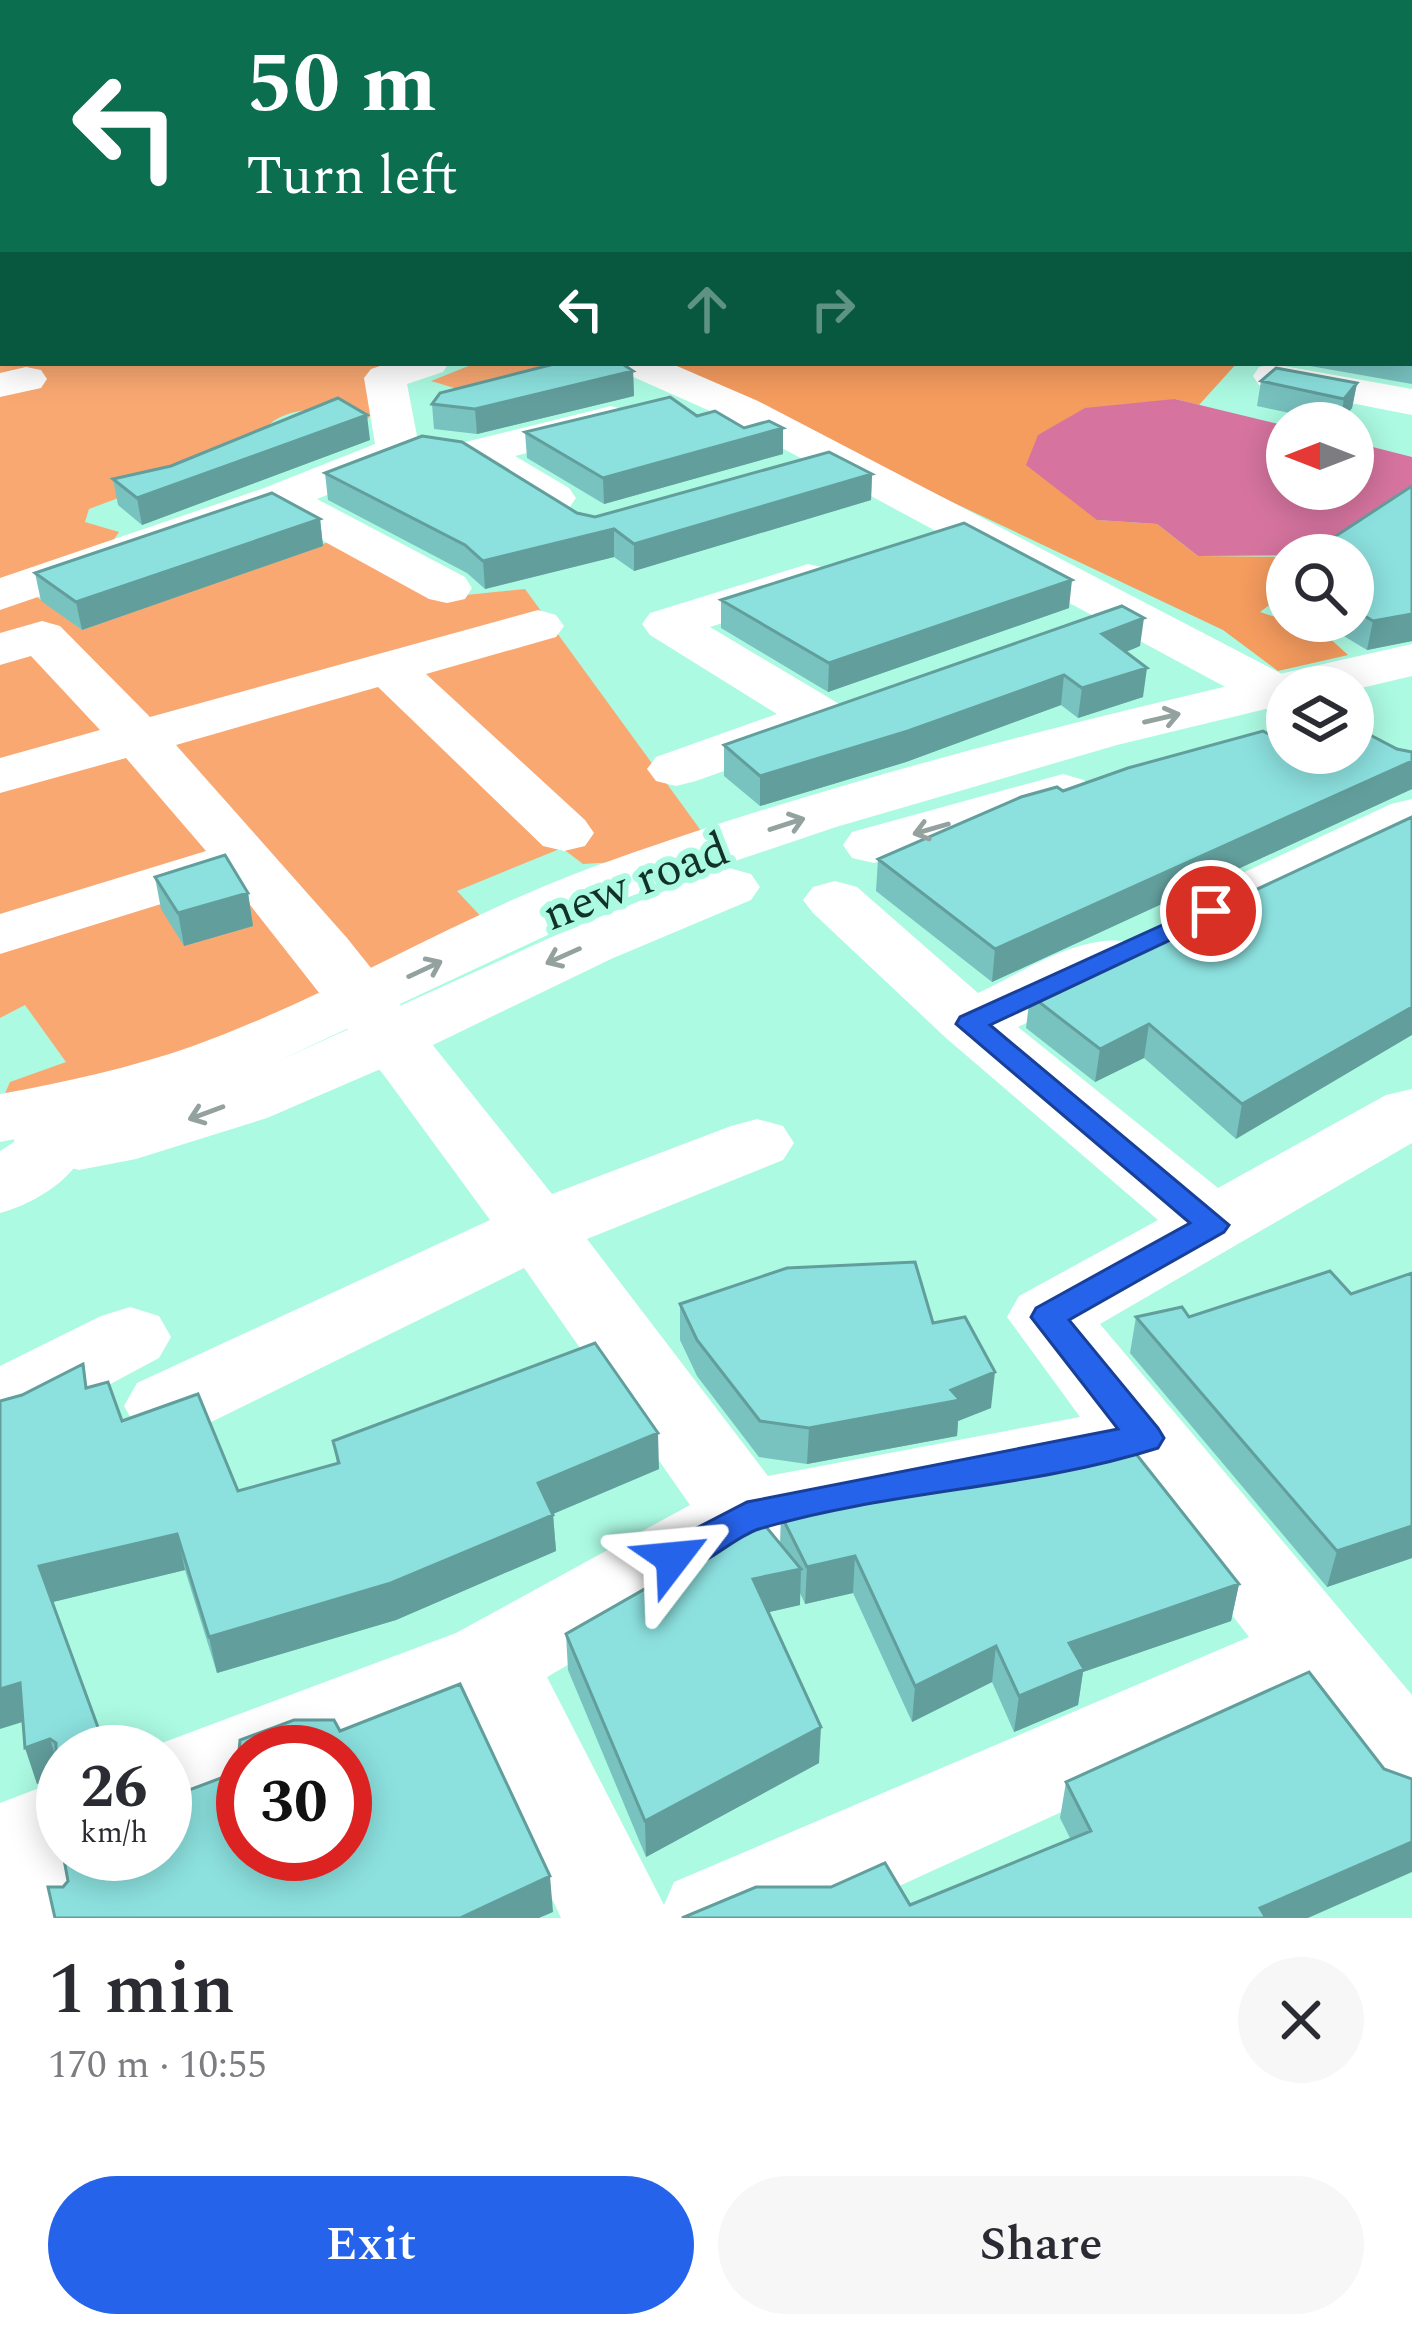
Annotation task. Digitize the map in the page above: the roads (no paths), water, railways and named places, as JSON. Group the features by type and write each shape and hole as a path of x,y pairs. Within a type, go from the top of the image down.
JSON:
{"street":[{"path":"398,449 385,378 419,366"},
{"path":"643,366 833,458 1266,688"},
{"path":"1273,376 1337,375 1412,402"},
{"path":"709,395 477,452 424,445 398,449 10,621 140,735 377,1017 747,1516"},
{"path":"477,452 597,526"},
{"path":"769,476 833,458"},
{"path":"280,498 447,588"},
{"path":"676,769 842,710 668,624 966,528"},
{"path":"1058,633 1123,610"},
{"path":"0,776 538,626"},
{"name":"new road","path":"1374,672 1412,660"},
{"path":"388,667 564,833"},
{"path":"1374,710 1412,700"},
{"name":"new road","path":"20,1145 168,1127 313,1073 377,1017 755,878 1266,706"},
{"path":"970,1024 1412,817"},
{"path":"0,935 243,859"},
{"path":"835,900 970,1024 1213,1225"},
{"path":"1412,1112 1048,1317 1412,1770"},
{"path":"0,1404 149,1372 757,1143"},
{"path":"327,1725 490,1662 747,1516 1146,1438"},
{"path":"712,1918 1317,1652"},
{"path":"490,1662 616,1918"},
{"path":"21,1918 11,1847 36,1837"}]}
